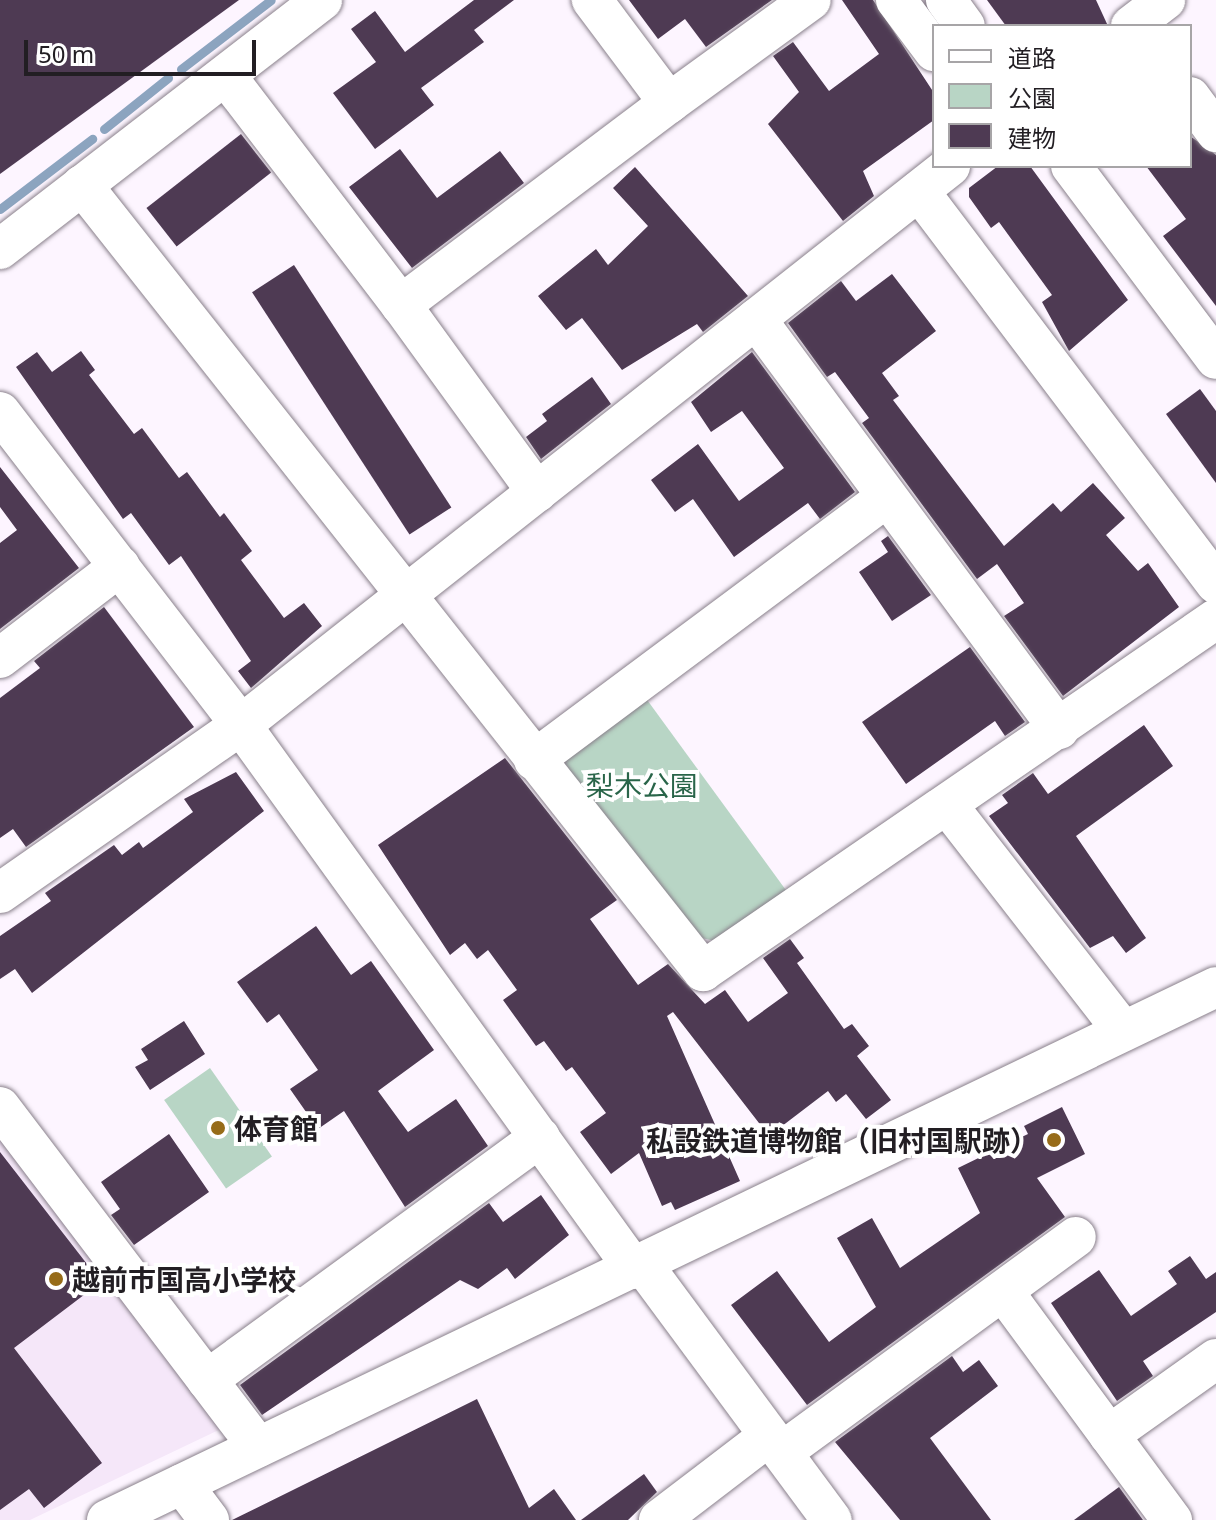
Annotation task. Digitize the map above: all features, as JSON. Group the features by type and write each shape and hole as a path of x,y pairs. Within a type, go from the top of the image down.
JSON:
{"street":[{"path":"0,249 322,0"},
{"path":"592,0 669,103"},
{"path":"401,305 811,0"},
{"path":"896,0 932,48"},
{"path":"946,0 964,24"},
{"path":"226,76 401,305 537,492"},
{"path":"1192,100 1216,132"},
{"path":"0,893 241,725 948,168"},
{"path":"1073,168 1216,359"},
{"path":"82,185 703,971 948,806 1216,619"},
{"path":"919,191 1216,583"},
{"path":"756,319 1059,729"},
{"path":"0,412 241,725 540,1137 832,1520"},
{"path":"534,760 886,498"},
{"path":"0,658 120,566"},
{"path":"948,806 1123,1031"},
{"path":"107,1520 1216,987"},
{"path":"0,1107 258,1447"},
{"path":"207,1380 540,1137"},
{"path":"659,1520 1003,1291 1076,1237"},
{"path":"1003,1291 1172,1520"},
{"path":"1109,1435 1216,1359"},
{"path":"182,1484 209,1520"}],"shaded area":[{"name":"越前市国高小学校","path":"0,1131 225,1427 30,1520 0,1520"}],"green space":[{"name":"梨木公園","path":"645,697 788,893 720,942 692,936 564,775 564,756"},
{"name":"体育館","path":"210,1068 272,1156 226,1189 164,1100"}],"building":[{"path":"0,0 239,0 0,174"},
{"path":"474,0 514,0 474,30 484,42 421,88 434,105 375,149 333,93 376,62 351,29 375,11 405,52"},
{"path":"629,0 772,0 706,47 685,19 658,39"},
{"path":"842,0 873,0 932,90 932,121 863,171 874,196 843,221 768,124 799,92 773,56 793,42 829,91 879,54"},
{"path":"987,0 1096,0 1107,24 1005,24"},
{"path":"241,134 271,173 177,246 146,208"},
{"path":"1192,137 1216,155 1216,306 1163,236 1186,219 1148,168 1192,168"},
{"path":"400,149 437,198 500,151 524,183 412,268 349,187"},
{"path":"635,167 748,296 703,332 697,324 622,370 582,318 566,330 538,296 596,249 608,265 648,226 613,188"},
{"path":"995,168 1031,168 1128,300 1069,351 1042,302 1052,295 999,222 991,228 969,197 969,188"},
{"path":"294,265 451,507 409,535 252,292"},
{"path":"892,274 936,331 882,373 899,396 893,400 1004,546 1053,503 1061,512 1093,483 1125,518 1106,535 1138,571 1148,563 1179,607 1063,696 1004,616 1024,603 997,564 977,579 862,423 869,418 835,372 827,377 788,323 841,281 856,301"},
{"path":"81,351 95,370 89,375 134,434 142,428 179,478 187,472 220,517 224,513 252,551 241,560 284,618 304,603 322,626 251,688 238,671 251,661 181,556 169,565 131,513 123,519 16,367 37,352 52,372"},
{"path":"752,352 855,492 820,519 808,503 734,557 693,499 675,512 651,480 698,444 739,501 784,468 742,411 711,432 691,402"},
{"path":"592,377 611,404 541,459 526,437 547,421 542,414"},
{"path":"1200,389 1216,411 1216,483 1166,414"},
{"path":"0,467 79,568 0,629 0,543 17,530 0,507"},
{"path":"888,536 931,595 892,621 859,572 888,552 881,541"},
{"path":"104,607 194,727 26,847 13,829 0,838 0,698 40,668 34,661"},
{"path":"970,647 1025,722 1005,736 995,721 906,784 862,722"},
{"path":"1144,725 1173,766 1076,836 1146,938 1126,953 1113,936 1090,948 989,816 1008,803 1002,795 1033,773 1048,794"},
{"path":"505,758 617,900 590,919 638,985 668,964 705,1004 725,990 748,1022 788,993 763,958 790,939 804,958 797,963 844,1029 852,1024 869,1046 857,1056 891,1100 866,1119 846,1094 836,1102 828,1091 769,1136 673,1012 667,1016 740,1181 675,1210 671,1202 662,1206 639,1153 611,1174 580,1132 606,1113 572,1067 566,1071 544,1041 536,1046 503,1000 517,990 488,950 477,959 465,943 450,955 378,845"},
{"path":"236,772 264,811 32,993 15,969 0,979 0,936 51,901 45,893 114,845 122,855 139,842 143,848 193,812 184,799"},
{"path":"316,926 351,975 371,961 434,1050 378,1091 408,1132 456,1099 488,1146 405,1207 344,1111 318,1129 290,1089 318,1070 279,1014 267,1023 237,982"},
{"path":"184,1021 205,1054 150,1090 135,1067 148,1060 141,1049"},
{"path":"1062,1107 1085,1154 1037,1178 1065,1217 807,1405 731,1305 777,1271 829,1342 876,1307 837,1238 872,1218 900,1268 980,1213 958,1168 1028,1134 1024,1126"},
{"path":"169,1134 209,1192 134,1245 111,1215 120,1209 101,1182"},
{"path":"0,1152 101,1282 14,1348 102,1463 44,1508 29,1489 0,1510"},
{"path":"541,1195 569,1235 515,1279 507,1268 478,1289 460,1280 262,1415 240,1385 489,1203 503,1222"},
{"path":"1190,1256 1206,1279 1216,1272 1216,1312 1143,1361 1153,1376 1117,1401 1051,1303 1099,1270 1131,1316 1177,1284 1168,1271"},
{"path":"952,1356 963,1372 979,1360 998,1386 930,1438 991,1520 900,1520 835,1442"},
{"path":"477,1399 529,1508 554,1489 576,1520 232,1520"},
{"path":"644,1474 657,1492 628,1520 581,1520"},
{"path":"1119,1487 1143,1520 1074,1520"}],"waterway":[{"path":"181,69 271,0"},
{"path":"104,129 168,78"},
{"path":"0,209 92,139"}],"place":[{"name":"体育館","path":"218,1128"},
{"name":"私設鉄道博物館（旧村国駅跡）","path":"1054,1140"},
{"name":"越前市国高小学校","path":"56,1279"}]}
